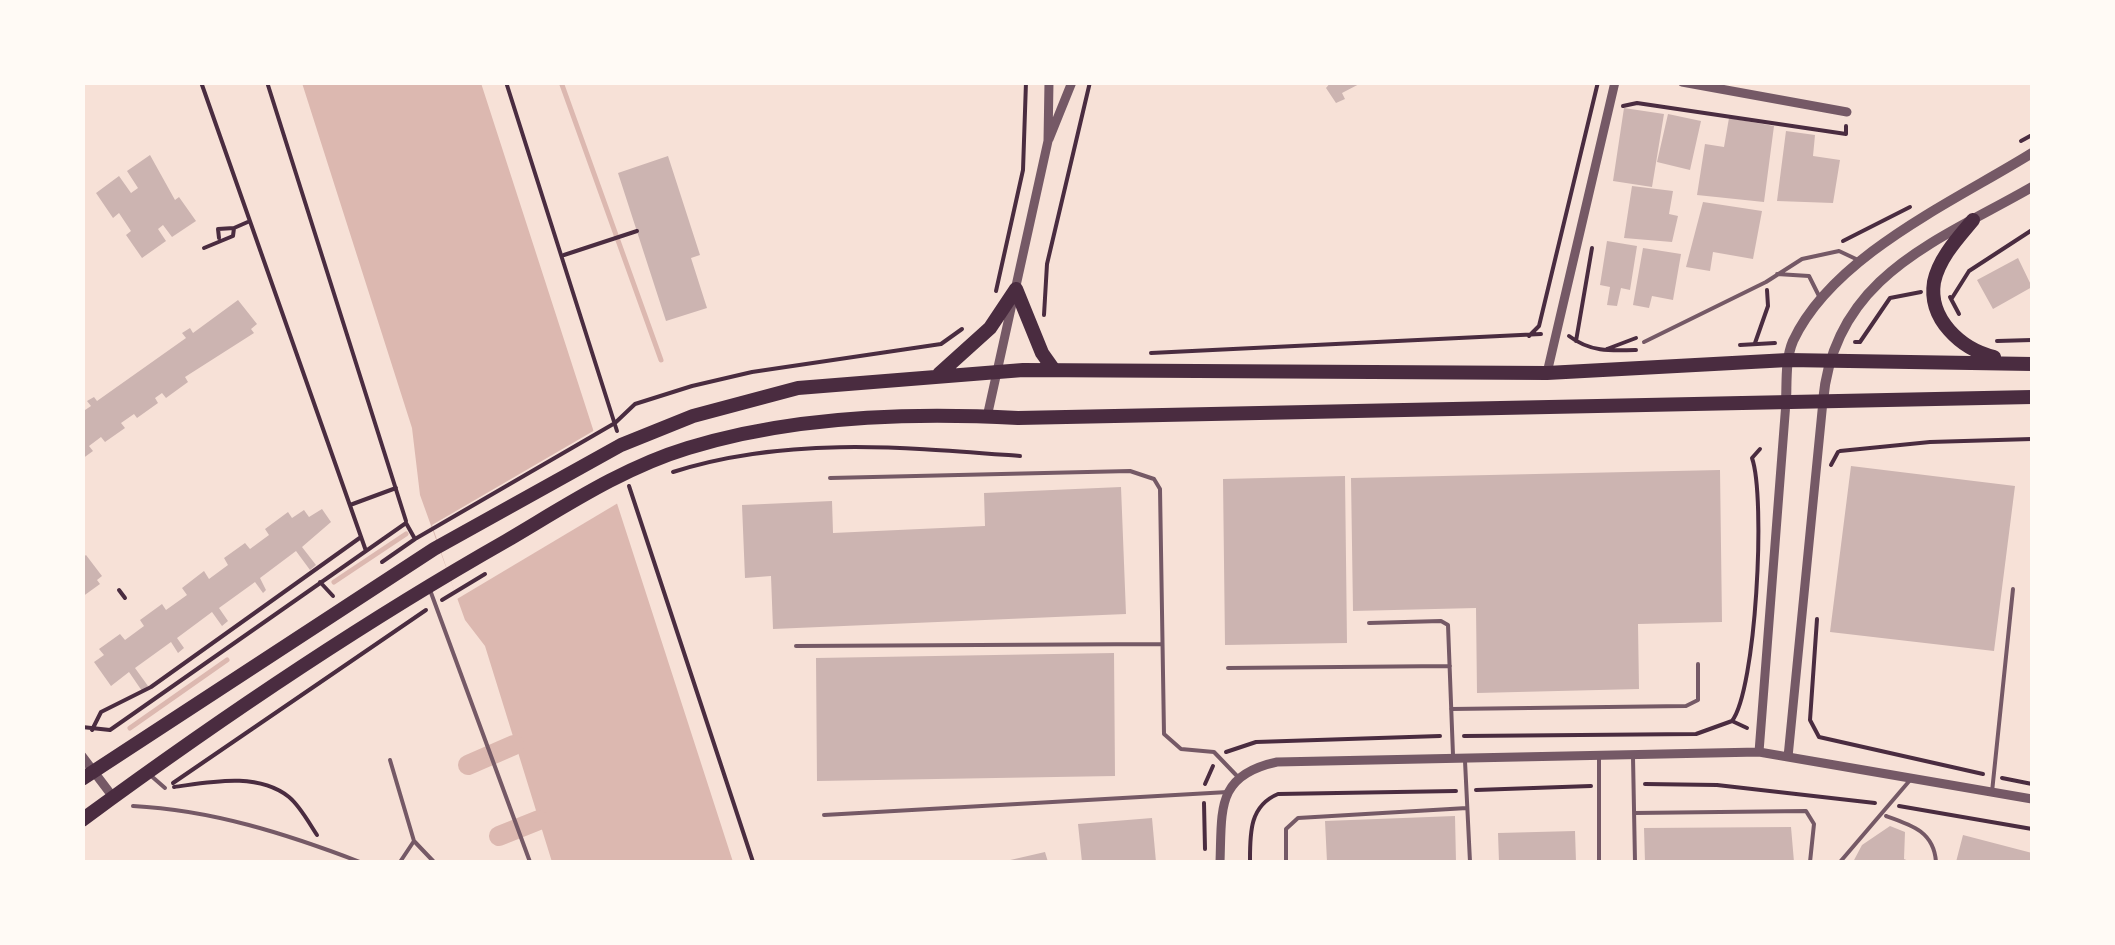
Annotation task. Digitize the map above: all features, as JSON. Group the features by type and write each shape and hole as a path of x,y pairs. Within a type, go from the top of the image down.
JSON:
{"main road":[{"path":"1973,220 1941,264 1934,296 1959,343 1975,352 2028,364"},
{"path":"1016,288 1042,352 1054,370"},
{"path":"938,375 990,328 1016,288"},
{"path":"88,775 434,549 616,448 693,416 798,388 938,375 1054,370 1548,373 1788,360 2028,364"},
{"path":"85,812 150,774 347,636 619,475 685,449 751,432 940,414 1484,412 2032,397"}],"street":[{"path":"1048,141 1049,82"},
{"path":"988,416 1048,141 1072,82"},
{"path":"1548,373 1614,82"},
{"path":"1682,82 1847,112"},
{"path":"1758,752 1792,344 1820,299 1861,262 2032,153"},
{"path":"1788,757 1826,361 1872,287 1920,250 2032,187"},
{"path":"1220,862 1228,792 1238,776 1276,762 1758,752 2032,799"},
{"path":"82,756 88,775 114,797"}],"lane":[{"path":"1644,342 1766,282 1772,274 1802,259 1840,251 1861,262"},
{"path":"1772,274 1810,276 1820,299"},
{"path":"830,478 1146,474 1160,489 1164,734 1182,749 1214,752 1238,776"},
{"path":"429,586 530,862"},
{"path":"1992,792 2013,589"},
{"path":"1369,624 1445,622 1452,709 1466,791 1470,862"},
{"path":"796,646 1162,644"},
{"path":"1452,709 1686,706 1698,700 1698,664"},
{"path":"1228,668 1450,666"},
{"path":"1634,752 1635,862"},
{"path":"1598,754 1599,862"},
{"path":"390,760 414,841 434,862"},
{"path":"150,774 165,788"},
{"path":"1840,862 1912,778"},
{"path":"824,815 1228,792"},
{"path":"132,806 190,809 292,836 360,862"},
{"path":"1286,862 1286,830 1298,818 1467,808"},
{"path":"1634,812 1806,811 1814,824 1810,862"},
{"path":"1884,815 1910,824 1929,838 1936,862"},
{"path":"400,862 414,841"}],"path":[{"path":"201,82 366,551"},
{"path":"267,82 406,523 415,539"},
{"path":"506,82 612,411 616,448"},
{"path":"994,302 1023,170 1026,82"},
{"path":"1049,331 1043,296 1047,264 1090,82"},
{"path":"1529,336 1538,326 1598,82"},
{"path":"1622,106 1637,102 1846,134 1847,112"},
{"path":"2012,146 2032,135"},
{"path":"1827,246 1863,234 1914,204"},
{"path":"204,248 220,238 218,229 250,221"},
{"path":"1952,298 1969,271 2032,230"},
{"path":"564,256 637,232"},
{"path":"1755,343 1768,306 1766,282"},
{"path":"374,568 415,539 614,423 635,404 752,372 941,344 968,326"},
{"path":"612,411 622,416"},
{"path":"1830,452 1930,442 2032,439"},
{"path":"657,477 692,466 800,448 886,446 1020,456"},
{"path":"1830,466 1838,452"},
{"path":"639,482 629,486 753,862"},
{"path":"350,505 396,488"},
{"path":"82,727 110,730 406,523"},
{"path":"92,730 101,712 150,687 362,537"},
{"path":"320,582 332,596 346,586"},
{"path":"119,590 125,598"},
{"path":"165,788 450,594"},
{"path":"1817,609 1810,720 1819,737 2032,784"},
{"path":"1528,735 1696,734 1732,721"},
{"path":"165,788 227,780 266,786 290,798 328,850"},
{"path":"1634,784 1717,785 1892,805 2032,829"},
{"path":"1250,862 1252,822 1264,800 1278,794 1599,786"}],"shaded area":[{"path":"302,83 481,83 733,862 552,862 485,646 465,620 420,495 412,428"}],"pier":[{"path":"595,430 618,503 457,599 432,525"}],"building":[{"path":"1331,82 1363,82 1342,93 1345,99 1336,103 1326,88"},
{"path":"1624,108 1664,114 1652,187 1613,181"},
{"path":"1668,114 1701,121 1690,170 1657,162"},
{"path":"1729,118 1774,126 1764,202 1697,195 1705,144 1724,147"},
{"path":"1786,131 1815,135 1813,156 1840,160 1833,203 1777,201"},
{"path":"150,155 175,200 179,197 196,221 172,237 163,225 158,229 166,241 142,258 126,235 131,231 119,213 113,218 96,193 119,176 131,193 138,188 127,171"},
{"path":"668,156 700,255 691,258 707,308 666,321 618,173"},
{"path":"1632,186 1673,191 1669,214 1678,216 1672,242 1624,238"},
{"path":"1703,202 1762,211 1753,259 1713,252 1710,271 1686,267"},
{"path":"1607,241 1637,246 1630,290 1621,288 1617,306 1607,305 1610,287 1600,285"},
{"path":"1643,248 1681,254 1673,300 1652,296 1649,308 1633,305"},
{"path":"2018,258 2032,287 1993,309 1977,280"},
{"path":"238,300 257,324 251,329 254,333 185,377 188,382 166,398 162,393 155,398 158,403 137,418 134,414 121,423 125,428 105,442 101,437 89,446 93,451 82,459 82,412 91,406 87,401 94,397 97,401 186,338 182,333 190,328 193,333"},
{"path":"1851,466 2015,486 1994,651 1830,632"},
{"path":"1720,470 1722,622 1638,624 1639,689 1477,693 1476,608 1353,611 1351,478"},
{"path":"1345,476 1347,643 1225,645 1223,479"},
{"path":"1121,487 1126,614 773,629 771,576 745,578 742,505 832,501 833,533 985,526 984,493"},
{"path":"322,509 331,522 302,547 316,565 310,570 296,551 260,578 266,590 263,593 255,582 219,608 228,621 222,626 212,612 177,638 184,648 178,653 171,642 135,668 148,686 142,691 129,672 111,686 94,662 104,655 99,649 120,634 125,640 144,626 140,620 162,604 166,610 187,595 182,588 204,571 209,579 228,565 224,558 245,543 250,549 269,535 265,529 288,512 292,518 304,510 309,517"},
{"path":"86,555 102,576 97,580 100,584 82,597 82,558"},
{"path":"1114,653 1115,776 817,781 816,658"},
{"path":"1455,816 1456,862 1327,862 1325,821"},
{"path":"1152,818 1156,862 1082,862 1078,824"},
{"path":"1890,826 1905,832 1904,859 1911,862 1853,862 1862,845"},
{"path":"1791,827 1794,862 1645,862 1644,828"},
{"path":"1575,831 1576,862 1499,862 1498,833"},
{"path":"1963,835 2032,853 2032,862 1956,862"},
{"path":"1045,852 1048,862 1006,861"}],"waterway":[{"path":"561,82 661,360"},
{"path":"334,582 406,534"},
{"path":"130,728 227,660"},
{"path":"468,765 514,745"},
{"path":"499,836 539,820"}]}
